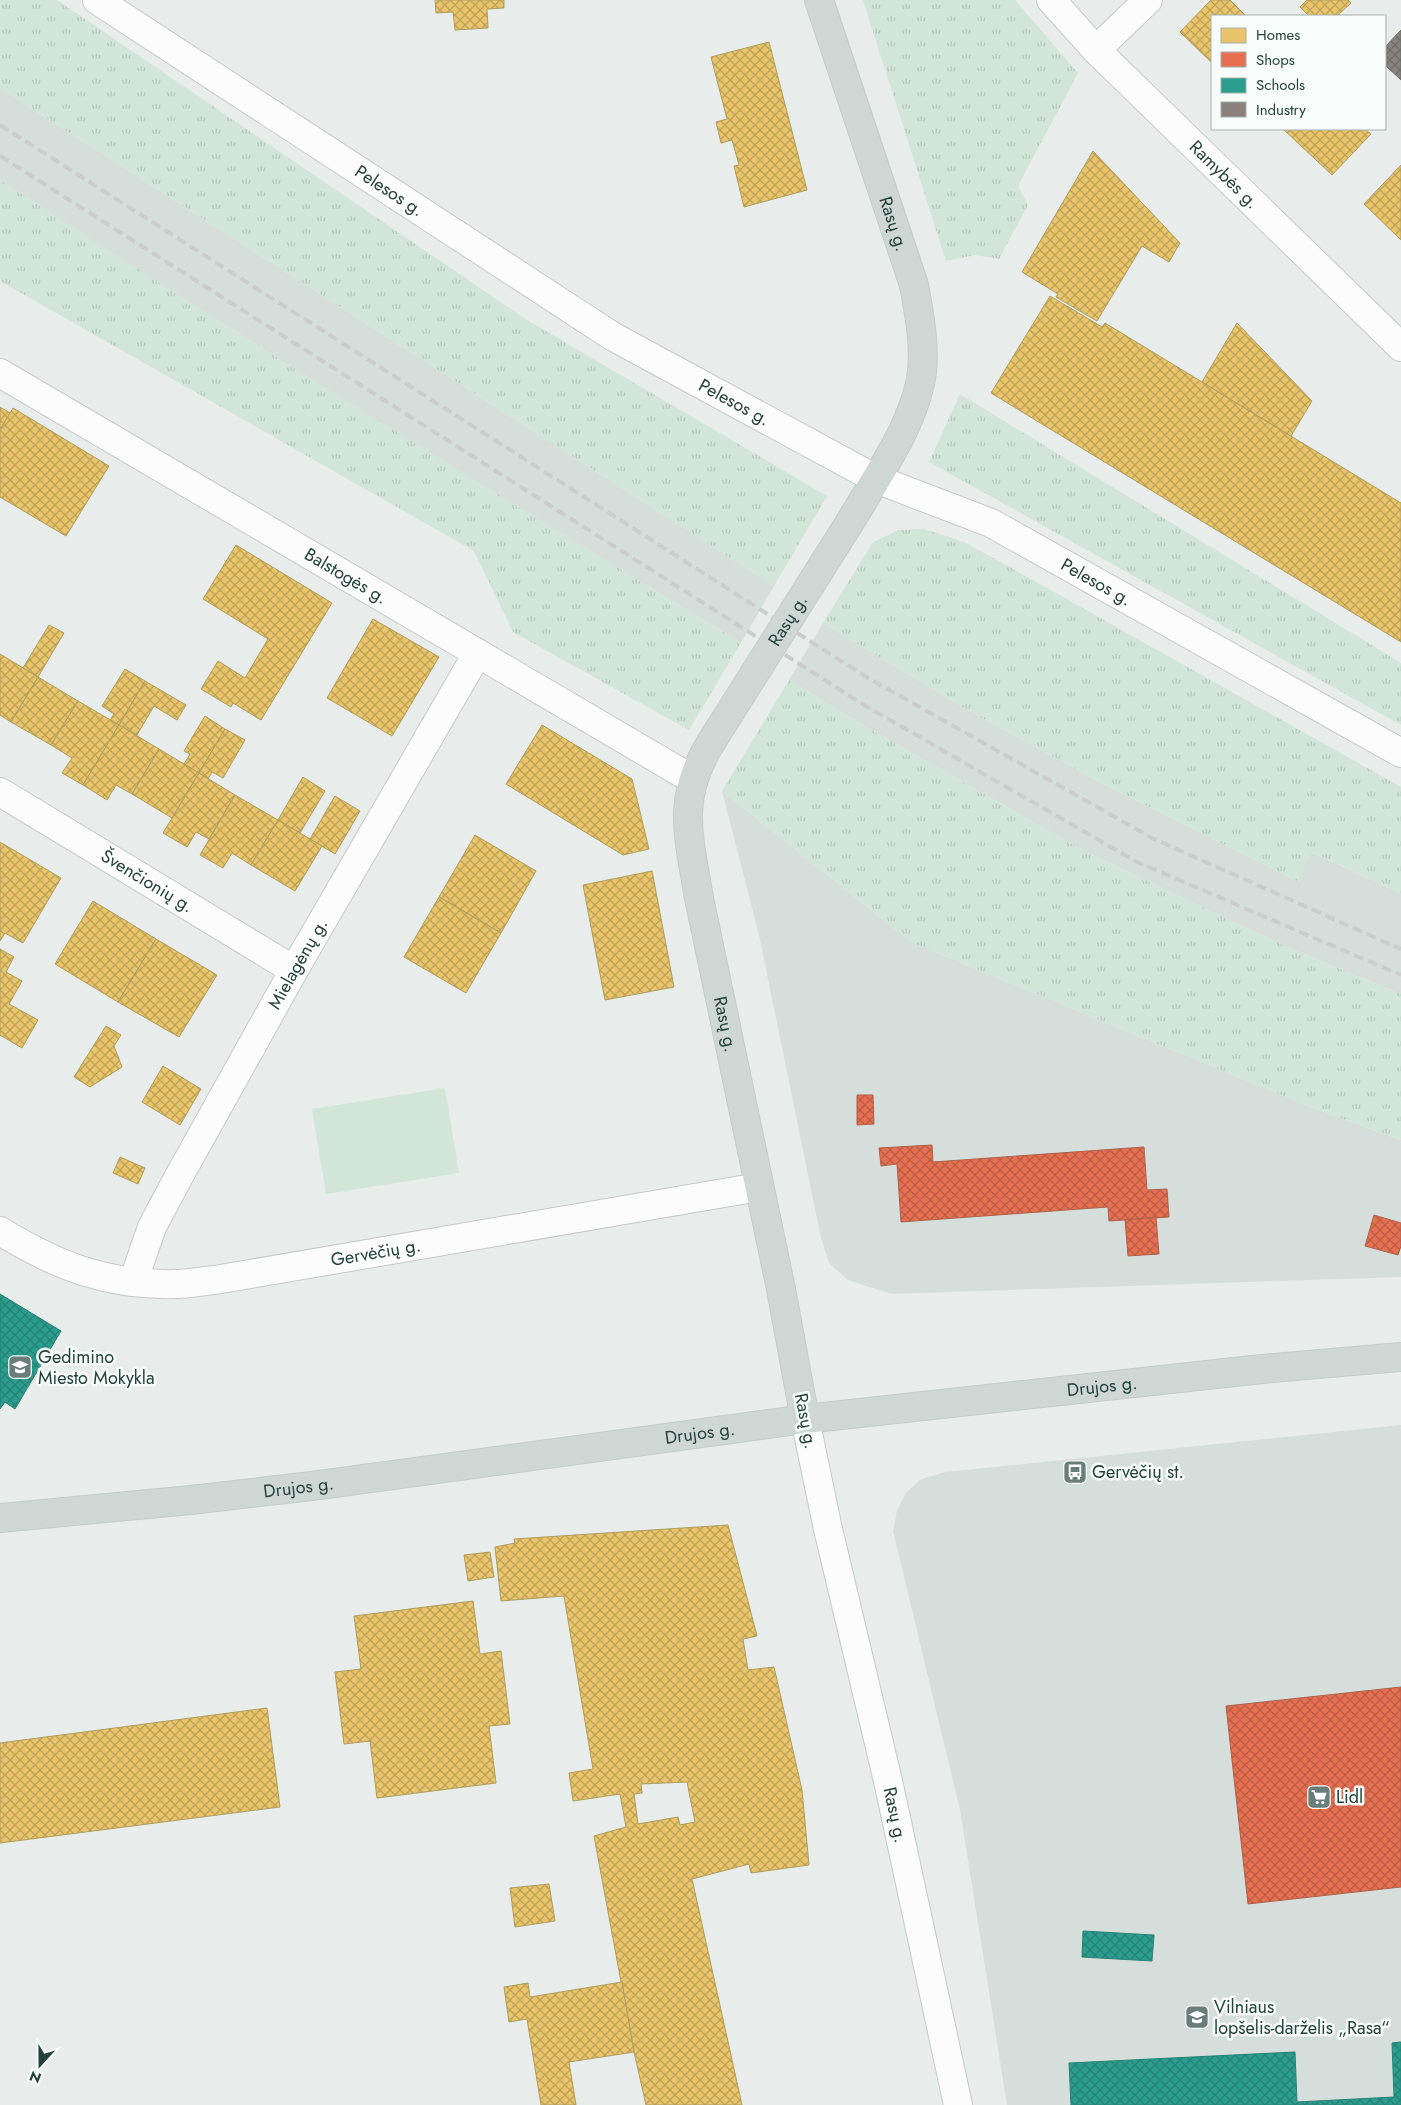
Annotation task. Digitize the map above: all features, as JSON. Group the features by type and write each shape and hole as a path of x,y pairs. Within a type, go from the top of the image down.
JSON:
{"main road":[{"name":"Rasų g.","path":"805,1419 781,1288 701,906 691,851 687,805 692,779 710,744 876,479 913,410 922,372 922,332 914,285 820,0"},
{"name":"Drujos g.","path":"0,1518 191,1500 312,1486 805,1419 1262,1369 1401,1357"}],"street":[{"name":"Pelesos g.","path":"97,0 612,336 876,479 991,524 1401,753"},
{"name":"Ramybės g.","path":"1051,0 1096,50 1401,347"},
{"path":"1096,50 1148,0"},
{"name":"Balstogės g.","path":"0,373 692,779"},
{"name":"Mielagėnų g.","path":"133,1282 156,1219 294,970 477,654"},
{"name":"Švenčionių g.","path":"0,792 294,970"},
{"name":"Gervėčių g.","path":"0,1232 28,1249 65,1266 97,1276 133,1282 176,1284 215,1280 759,1187"},
{"name":"Rasų g.","path":"805,1419 828,1529 888,1781 958,2105"}],"shaded area":[{"path":"0,88 774,586 741,643 390,429 94,242 0,180"},
{"path":"823,623 968,710 1094,779 1297,881 1311,852 1401,893 1401,994 1289,948 1084,851 863,725 789,680"},
{"path":"722,791 911,942 1318,1110 1401,1140 1401,1277 891,1294 848,1280 829,1263 821,1238 759,935"},
{"path":"1401,1425 1401,2105 1007,2105 960,1810 893,1531 897,1511 905,1494 921,1479 946,1472"}],"green space":[{"path":"0,0 57,0 527,320 827,496 774,586 0,88"},
{"path":"863,0 1015,0 1078,73 1018,186 1028,205 999,259 975,255 946,261"},
{"path":"0,180 276,357 741,643 689,730 513,632 474,551 0,281"},
{"path":"960,394 1401,663 1401,725 929,462"},
{"path":"924,529 964,542 1401,787 1401,893 1312,852 1297,881 1094,779 968,710 823,623 873,542 899,530"},
{"path":"789,680 863,725 1084,851 1289,948 1401,994 1401,1140 1318,1110 911,942 722,791"},
{"path":"445,1088 459,1173 326,1194 312,1109"}],"building: Homes":[{"path":"435,0 504,0 504,8 487,9 488,28 455,30 453,12 436,13"},
{"path":"1211,0 1230,0 1245,15 1211,15 1211,62 1180,32"},
{"path":"1307,0 1348,0 1351,3 1338,15 1308,15 1300,7"},
{"path":"769,42 807,190 744,207 734,166 739,165 732,140 721,143 716,122 727,119 711,57"},
{"path":"1284,130 1366,130 1371,134 1332,175"},
{"path":"1093,151 1180,243 1169,262 1142,246 1097,321 1056,297 1058,294 1022,272"},
{"path":"1401,165 1401,240 1364,204"},
{"path":"1050,296 1102,327 1105,323 1401,503 1401,642 991,393"},
{"path":"1237,323 1312,401 1291,436 1202,382"},
{"path":"0,407 10,413 1,428 0,427"},
{"path":"13,408 109,466 66,536 0,497 0,430"},
{"path":"236,545 332,603 261,720 233,703 231,707 201,689 218,661 245,678 268,639 203,599"},
{"path":"373,619 439,657 392,736 327,698"},
{"path":"49,625 64,633 38,677 23,668"},
{"path":"0,654 38,677 11,722 0,715"},
{"path":"125,669 145,681 119,725 110,720 114,714 102,706"},
{"path":"38,677 78,701 51,745 11,722"},
{"path":"145,681 186,705 177,720 154,706 137,735 119,725"},
{"path":"78,701 119,725 83,785 62,773 72,758 51,745"},
{"path":"205,716 225,729 199,773 184,764 190,754 184,751"},
{"path":"119,725 159,749 132,794 116,785 107,800 83,785"},
{"path":"542,725 632,779 649,849 623,855 506,784"},
{"path":"225,729 245,740 223,778 212,772 208,779 199,773"},
{"path":"159,749 199,773 172,818 132,794"},
{"path":"199,773 235,795 209,839 196,832 187,847 163,833"},
{"path":"303,777 325,791 300,833 278,820"},
{"path":"235,795 278,820 251,865 232,853 223,868 200,855"},
{"path":"335,796 360,811 335,854 310,839"},
{"path":"278,820 322,846 295,891 251,865"},
{"path":"475,835 536,871 501,933 439,897"},
{"path":"0,842 61,878 23,943 5,933 0,941"},
{"path":"652,871 674,987 605,1000 583,885"},
{"path":"439,897 501,933 466,993 404,957"},
{"path":"93,901 156,939 118,1002 55,964"},
{"path":"156,939 217,975 179,1037 118,1002"},
{"path":"0,949 14,957 6,972 22,981 9,1004 38,1020 22,1048 0,1035"},
{"path":"106,1026 121,1035 114,1046 122,1067 90,1087 74,1077"},
{"path":"163,1066 201,1089 180,1125 142,1102"},
{"path":"120,1157 145,1168 138,1184 113,1173"},
{"path":"728,1525 757,1636 743,1639 748,1670 774,1667 802,1790 809,1865 751,1873 749,1864 692,1879 742,2105 646,2105 634,2052 594,1836 626,1827 620,1794 573,1801 569,1773 593,1769 564,1596 501,1601 495,1547 515,1543 514,1539","holes":["687,1782 695,1822 680,1825 678,1817 638,1824 634,1794 642,1793 641,1784"]},
{"path":"490,1552 494,1577 468,1581 464,1555"},
{"path":"473,1601 480,1654 501,1651 510,1724 489,1726 496,1783 377,1798 370,1741 344,1744 335,1672 361,1669 354,1616"},
{"path":"267,1708 280,1807 0,1843 0,1743"},
{"path":"549,1884 555,1921 515,1927 510,1888"},
{"path":"622,1982 634,2052 569,2062 576,2105 541,2105 527,2019 509,2022 504,1987 528,1983 530,1997"}],"building: Shops":[{"path":"857,1095 873,1095 874,1124 857,1125"},
{"path":"932,1145 933,1162 1144,1147 1147,1190 1167,1189 1169,1217 1109,1221 1108,1207 901,1222 897,1164 881,1166 879,1148"},
{"path":"1374,1215 1401,1223 1401,1246 1398,1255 1365,1246"},
{"path":"1156,1217 1159,1254 1128,1256 1125,1220"},
{"name":"Lidl","path":"1401,1687 1401,1887 1248,1904 1226,1706"}],"building: Schools":[{"name":"Gedimino Miesto Mokykla","path":"0,1294 61,1331 15,1409 5,1402 0,1409"},
{"path":"1083,1931 1154,1935 1152,1961 1082,1957"},
{"path":"1401,2042 1401,2105 1071,2105 1069,2063 1295,2052 1297,2102 1394,2097 1392,2043"}],"building: Industry":[{"path":"1401,30 1401,80 1386,66 1386,46"}],"railway":[{"path":"0,125 868,678 1154,839 1401,949"},
{"path":"0,156 864,705 1137,862 1401,975"}],"place":[{"name":"Gedimino Miesto Mokykla","path":"20,1367"},
{"name":"Gervėčių st.","path":"1075,1472"},
{"name":"Lidl","path":"1319,1797"},
{"name":"Vilniaus lopšelis-darželis „Rasa“","path":"1197,2017"}]}
